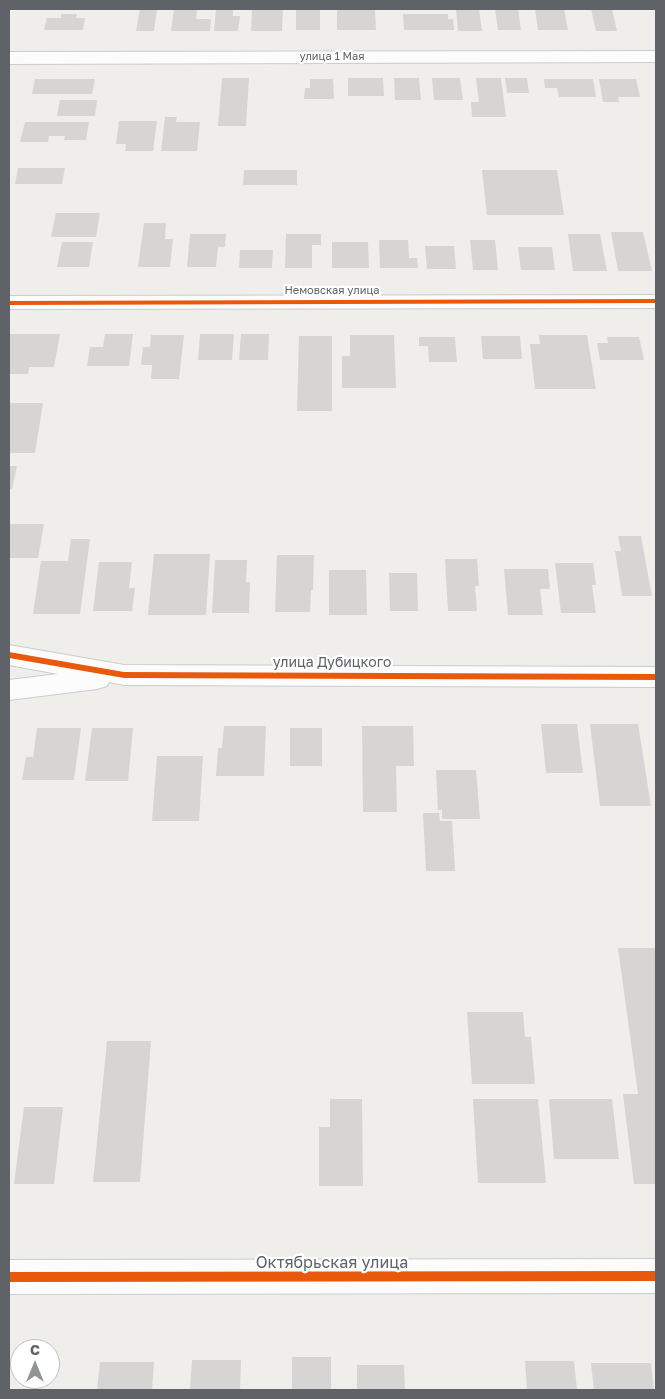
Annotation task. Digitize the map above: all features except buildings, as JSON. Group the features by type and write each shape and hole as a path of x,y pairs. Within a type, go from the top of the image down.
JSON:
{"street":[{"name":"улица 1 Мая","path":"9,58 656,57"},
{"name":"Немовская улица","path":"9,303 656,301"},
{"name":"улица Дубицкого","path":"9,654 124,675"},
{"name":"улица Дубицкого","path":"9,690 124,675 656,677"},
{"name":"Октябрьская улица","path":"9,1278 656,1276"}],"cycle path":[{"path":"9,303 656,301"},
{"path":"9,655 124,675 656,677"},
{"path":"9,1277 656,1276"}]}
